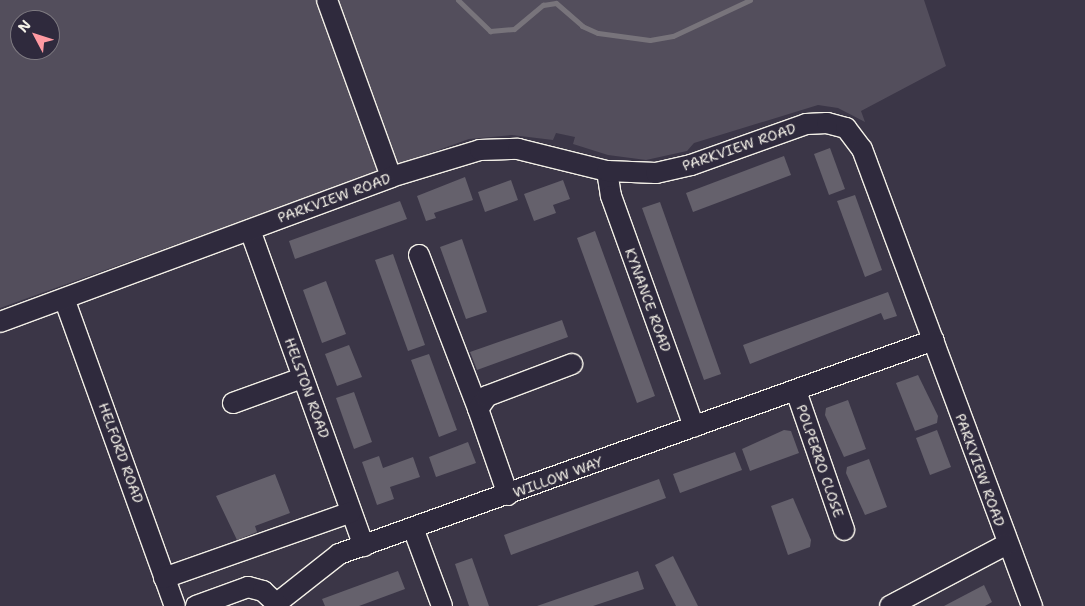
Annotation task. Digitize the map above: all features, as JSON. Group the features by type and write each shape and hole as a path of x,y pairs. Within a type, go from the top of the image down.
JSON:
{"street":[{"path":"327,0 391,177"},
{"name":"PARKVIEW ROAD","path":"0,322 65,301 391,177 480,150 518,149 607,171 656,173 691,166 806,124 846,128 869,164 1007,544 1032,606"},
{"name":"KYNANCE ROAD","path":"607,171 610,196 694,427"},
{"name":"HELSTON ROAD","path":"250,230 364,546"},
{"path":"419,255 478,409 508,495"},
{"name":"HELFORD ROAD","path":"65,301 175,606"},
{"name":"WILLOW WAY","path":"196,606 248,588 263,591 278,604 339,554 508,495 934,340"},
{"path":"478,409 487,396 572,364"},
{"path":"233,403 302,378"},
{"name":"POLPERRO CLOSE","path":"796,391 844,530"},
{"path":"164,578 351,512"},
{"path":"413,528 442,606"},
{"path":"890,606 1007,544"}],"shaded area":[{"path":"0,0 924,0 946,66 861,111 865,122 838,108 818,105 694,143 687,151 646,160 608,155 573,144 575,137 556,133 553,140 512,135 469,139 0,308"}],"building":[{"path":"830,148 845,189 829,195 814,154"},
{"path":"784,156 791,175 693,212 686,193"},
{"path":"465,177 473,200 434,213 436,218 426,221 417,196"},
{"path":"511,180 518,200 485,212 478,192"},
{"path":"563,180 570,199 553,205 556,213 534,221 524,194"},
{"path":"855,195 882,270 865,277 837,201"},
{"path":"400,201 407,219 295,259 289,241"},
{"path":"660,202 721,374 704,380 642,208"},
{"path":"595,231 655,396 637,403 577,238"},
{"path":"462,239 487,312 466,319 440,247"},
{"path":"393,254 425,345 408,351 375,260"},
{"path":"326,281 346,334 322,343 303,290"},
{"path":"888,292 897,316 884,320 881,313 750,364 743,345"},
{"path":"562,320 568,337 477,370 470,352"},
{"path":"349,345 362,377 337,386 325,354"},
{"path":"429,354 457,430 439,437 411,360"},
{"path":"918,375 938,416 937,423 915,431 896,383"},
{"path":"354,392 372,442 354,449 336,398"},
{"path":"848,400 866,449 844,457 825,415 826,408"},
{"path":"784,430 791,431 799,453 750,471 742,449"},
{"path":"937,430 951,467 930,475 916,438"},
{"path":"468,442 476,463 436,477 429,457"},
{"path":"735,452 742,470 680,493 673,474"},
{"path":"379,456 383,468 413,457 420,477 390,487 394,499 377,505 362,462"},
{"path":"869,459 887,507 865,515 846,473 847,467"},
{"path":"275,474 290,513 255,526 257,532 237,540 216,496"},
{"path":"659,479 666,498 511,555 504,535"},
{"path":"793,498 811,540 810,547 788,555 771,506"},
{"path":"673,556 698,606 676,606 655,565"},
{"path":"472,558 489,606 469,606 455,564"},
{"path":"398,571 405,589 359,606 325,606 322,599"},
{"path":"638,571 644,589 593,606 537,606"},
{"path":"984,585 992,602 985,606 944,606"}],"waterway":[{"path":"458,0 490,31 514,29 543,5 556,3 582,26 598,33 650,40 673,36 750,0"}]}
